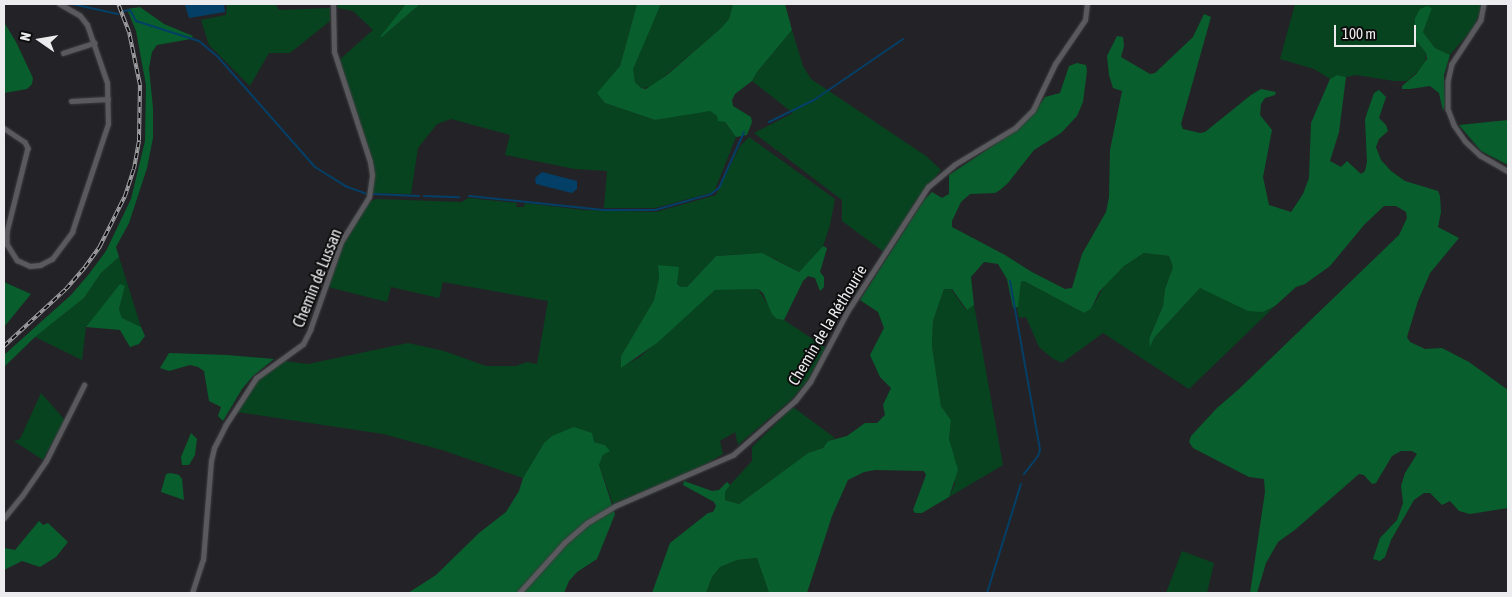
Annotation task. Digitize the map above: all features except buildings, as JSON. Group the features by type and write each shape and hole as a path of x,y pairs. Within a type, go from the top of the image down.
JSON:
{"street":[{"path":"4,128 25,142 28,148 5,244 17,260 34,266 52,259 68,239 108,124 107,83 94,43 84,20 60,4"},
{"name":"Chemin de Lussan","path":"192,593 203,560 210,461 214,448 224,426 256,378 303,344 310,330 341,242 369,197 372,175 370,162 334,52 334,4"},
{"name":"Chemin de la Réthourie","path":"519,593 564,543 587,523 615,506 734,454 795,401 810,382 847,312 928,188 954,165 1015,128 1033,110 1056,64 1085,20 1087,4"},
{"path":"1484,4 1481,20 1452,64 1448,82 1448,109 1454,126 1465,141 1480,155 1508,171"},
{"path":"63,53 94,43"},
{"path":"71,101 108,99"},
{"path":"4,518 46,461 84,385"}],"green space":[{"path":"227,4 275,4 279,10 330,8 330,21 290,53 269,53 250,86 209,45 201,20 226,15"},
{"path":"337,4 406,4 382,37 420,4 637,4 620,66 598,93 605,103 655,120 710,111 723,120 736,137 714,192 655,208 604,208 607,171 575,169 505,155 510,135 451,119 437,124 418,148 411,194 373,193 372,162 337,62 373,30 353,11 338,8"},
{"path":"406,4 420,4 380,37"},
{"path":"637,4 661,4 633,69 635,82 641,88 646,89 667,75 721,28 729,19 733,4 785,4 792,30 757,72 752,81 735,94 732,100 733,106 751,117 752,122 747,135 736,137 725,122 718,121 717,116 710,111 655,120 605,103 597,93 620,66"},
{"path":"661,4 733,4 729,19 721,28 652,87 641,88 635,82 632,69"},
{"path":"1295,4 1481,4 1482,8 1473,28 1450,55 1435,48 1423,32 1432,7 1414,38 1426,53 1425,64 1407,81 1394,81 1356,75 1346,77 1337,75 1330,79 1314,69 1280,59"},
{"path":"1427,6 1432,8 1423,32 1435,48 1450,55 1444,75 1445,105 1443,111 1439,93 1430,86 1402,89 1402,86 1416,74 1427,59 1426,53 1414,38 1415,18 1420,9"},
{"path":"140,7 164,24 193,36 191,39 157,45 152,52 149,68 153,108 153,138 147,168 129,223 116,247 119,257 101,273 84,298 35,337 4,367 4,355 71,295 89,274 106,251 131,199 145,141 146,85 136,31 127,9"},
{"path":"1204,14 1211,17 1181,124 1183,129 1200,133 1205,132 1261,89 1276,92 1275,95 1265,98 1261,104 1260,115 1272,130 1263,177 1269,205 1291,212 1303,194 1309,178 1311,123 1330,79 1337,75 1346,77 1339,132 1330,161 1341,167 1347,161 1361,174 1365,171 1367,162 1365,120 1367,113 1374,93 1379,90 1386,97 1379,118 1386,125 1388,131 1379,139 1376,147 1381,160 1391,171 1405,181 1438,191 1441,212 1438,227 1459,238 1430,273 1418,301 1407,337 1410,342 1425,349 1442,348 1469,362 1508,390 1508,508 1470,514 1459,511 1450,501 1442,505 1430,493 1424,493 1414,500 1391,540 1385,557 1380,561 1373,559 1380,538 1397,520 1403,503 1401,486 1405,473 1417,454 1412,451 1401,451 1392,456 1376,483 1372,484 1364,475 1359,474 1296,529 1278,542 1266,563 1257,593 1250,593 1265,492 1264,479 1249,477 1193,448 1189,442 1191,436 1217,408 1399,235 1407,218 1406,212 1396,206 1384,206 1364,225 1330,266 1305,284 1296,287 1275,306 1263,312 1248,311 1200,288 1154,338 1150,347 1149,339 1163,306 1165,289 1173,267 1169,256 1144,253 1124,266 1099,292 1091,309 1084,313 1024,281 1021,282 1018,307 1013,308 1007,279 998,264 984,262 971,277 974,305 967,310 952,289 944,289 933,321 932,346 941,406 951,420 949,439 958,470 949,497 922,513 915,513 913,510 926,475 924,471 875,470 864,472 848,480 832,516 807,593 769,593 757,558 737,560 720,567 712,577 706,593 652,593 670,543 708,513 713,512 716,506 714,502 683,485 684,481 712,491 719,490 727,482 730,485 725,492 725,500 739,504 808,453 823,448 828,441 847,436 865,423 877,423 885,415 883,405 891,388 880,377 870,355 884,328 878,312 860,300 924,200 932,192 942,198 949,194 949,175 1015,131 1034,113 1045,97 1060,93 1069,66 1077,63 1086,65 1087,71 1083,102 1077,116 1061,133 1034,150 1008,183 1000,190 995,193 970,194 961,202 952,221 952,227 1005,255 1030,271 1065,289 1072,288 1082,254 1106,212 1109,197 1110,150 1122,91 1113,88 1109,75 1107,56 1117,36 1123,37 1124,46 1121,57 1150,74 1155,73 1193,37"},
{"path":"4,22 33,78 32,84 27,89 4,93"},
{"path":"792,30 803,66 811,79 926,156 941,170 914,203 900,230 884,252 842,221 842,200 754,133 793,113 752,81 757,72"},
{"path":"1508,120 1508,165 1481,151 1459,125"},
{"path":"749,137 835,199 830,225 823,246 799,272 773,258 743,254 716,256 687,287 681,287 658,265 659,278 654,300 621,356 621,367 640,357 715,290 722,289 758,289 777,319 784,320 826,348 808,380 791,400 738,445 735,432 720,441 723,454 695,470 613,504 599,465 603,455 609,451 605,445 594,442 544,443 523,478 442,450 383,434 237,412 257,381 285,361 308,364 408,343 444,351 486,366 516,366 527,362 537,364 548,301 443,282 439,298 391,287 387,302 328,287 344,243 369,202 376,199 462,202 468,198 517,203 516,207 524,207 525,203 583,210 656,212 716,195 740,146"},
{"path":"823,246 827,248 820,272 824,277 824,287 820,291 815,278 808,276 803,281 784,320 777,319 772,314 763,293 758,289 715,290 657,343 621,368 621,356 654,300 659,278 658,265 679,267 677,284 681,287 687,287 716,256 762,253 799,272"},
{"path":"1144,253 1169,256 1173,267 1165,289 1163,306 1149,339 1150,345 1154,338 1200,288 1263,312 1275,306 1189,389 1103,333 1062,363 1052,358 1039,347 1026,317 1019,318 1017,309 1021,282 1024,281 1084,313 1091,309 1105,285 1124,266"},
{"path":"119,257 141,327 122,318 119,309 125,286 86,327 82,360 35,337 84,298 101,273"},
{"path":"4,282 31,294 4,327"},
{"path":"120,284 125,286 119,309 122,318 141,327 145,336 139,344 130,347 120,330 86,327"},
{"path":"944,289 951,289 966,310 974,305 1003,465 949,497 955,484 949,439 951,420 941,406 932,346 933,321"},
{"path":"169,353 274,359 253,376 242,389 223,421 218,416 221,407 209,401 204,371 190,365 169,371 160,368"},
{"path":"41,393 65,420 43,460 14,441 20,439"},
{"path":"793,407 835,438 828,441 823,448 808,453 739,504 725,500 725,492 752,461 752,447"},
{"path":"574,427 592,433 594,442 605,445 610,451 603,455 599,465 615,514 597,559 577,572 569,581 564,593 408,593 436,575 479,533 506,512 519,491 523,478 544,443 552,436"},
{"path":"191,433 197,439 195,455 189,465 182,465 181,457"},
{"path":"166,474 179,475 182,479 184,500 161,492"},
{"path":"39,521 43,525 48,523 68,542 56,557 40,567 22,561 4,570 4,548 15,550"},
{"path":"1182,551 1214,563 1207,593 1166,593"},
{"path":"757,558 769,593 706,593 712,577 720,567 737,560"}],"water":[{"path":"224,4 225,12 189,18 185,5"},
{"path":"542,172 577,181 577,189 572,193 536,184 535,178"}],"waterway":[{"path":"72,4 118,14"},
{"path":"124,11 130,10 136,21 199,41 218,57 315,167 345,186 367,194"},
{"path":"769,122 814,100 903,39"},
{"path":"469,196 603,210 655,210 711,194 719,188 744,132"},
{"path":"373,194 419,196"},
{"path":"424,196 459,197"},
{"path":"1010,281 1040,450 1038,456 1024,474"},
{"path":"987,593 1021,484"}],"railway":[{"path":"4,346 66,289 85,267 100,246 125,196 134,169 139,140 140,85 129,32 118,4"}]}
